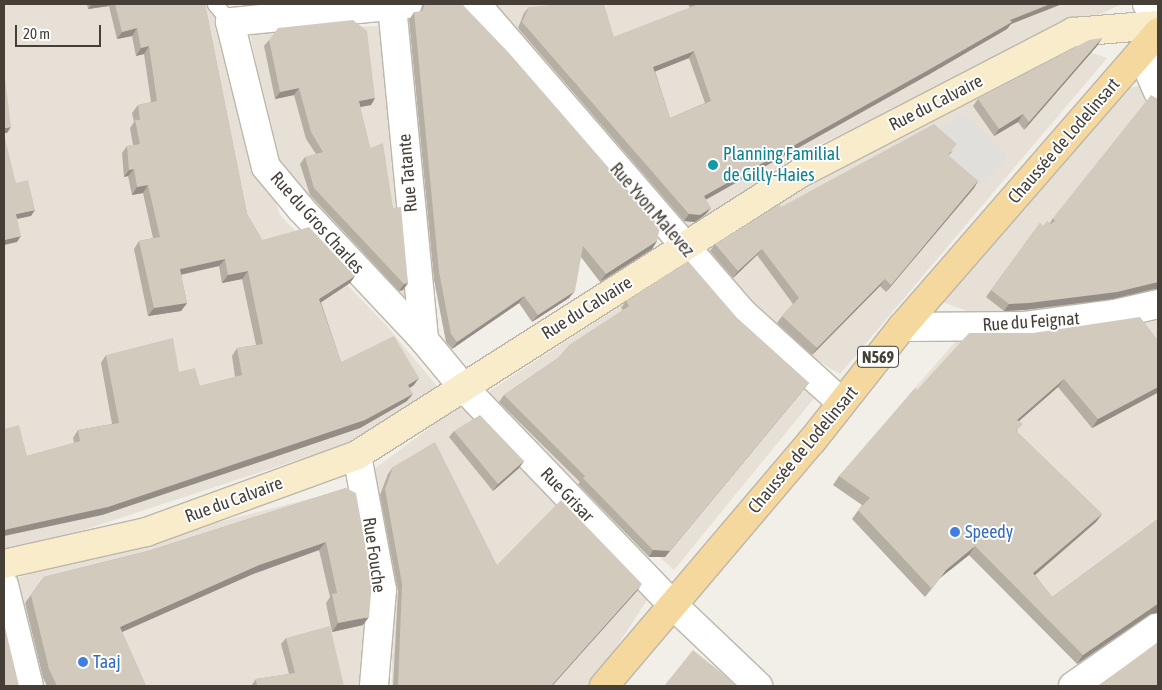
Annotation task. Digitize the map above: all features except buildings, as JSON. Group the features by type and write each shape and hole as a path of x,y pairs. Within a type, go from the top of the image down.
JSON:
{"main road":[{"name":"Rue du Calvaire","path":"4,564 146,532 357,455 462,386 799,174 1073,32 1158,25"},
{"name":"Chaussée de Lodelinsart","path":"604,686 842,403 902,327 1158,32"}],"street":[{"name":"Rue Yvon Malevez","path":"476,4 684,247 744,314 842,403"},
{"path":"1147,4 1158,17"},
{"path":"223,13 400,5"},
{"name":"Rue Tatante","path":"400,5 424,340"},
{"name":"Rue du Gros Charles","path":"223,13 266,166 301,209 424,340 462,386"},
{"path":"1140,52 1158,92"},
{"name":"Rue du Feignat","path":"902,327 1025,326 1115,314 1158,304"},
{"name":"Rue Grisar","path":"462,386 672,604 758,686"},
{"name":"Rue Fouche","path":"357,455 382,590 374,686"},
{"path":"4,585 29,686"},
{"path":"1073,686 1158,627"}],"shaded area":[{"path":"4,4 212,4 280,215 386,325 447,398 334,448 4,556"},
{"path":"490,4 1122,4 823,143 685,233"},
{"path":"379,26 411,303 401,303 279,174 249,29"},
{"path":"1077,48 1107,58 840,374 784,341 815,397 674,570 482,396 694,258 694,249 1054,53"},
{"path":"1146,85 1158,109 1158,299 1009,326 934,299 1121,89"},
{"path":"964,113 1008,156 980,185 929,135"},
{"path":"1158,318 1158,616 1100,659 1070,616 1024,566 993,479 906,398 957,340"},
{"path":"467,400 651,594 591,686 392,686 392,625 374,469"},
{"path":"363,485 375,686 138,686 44,658 30,661 10,581 56,564"}],"place":[{"name":"Planning Familial de Gilly-Haies","path":"713,165"},
{"name":"Speedy","path":"955,532"},
{"name":"Taaj","path":"83,662"}]}
